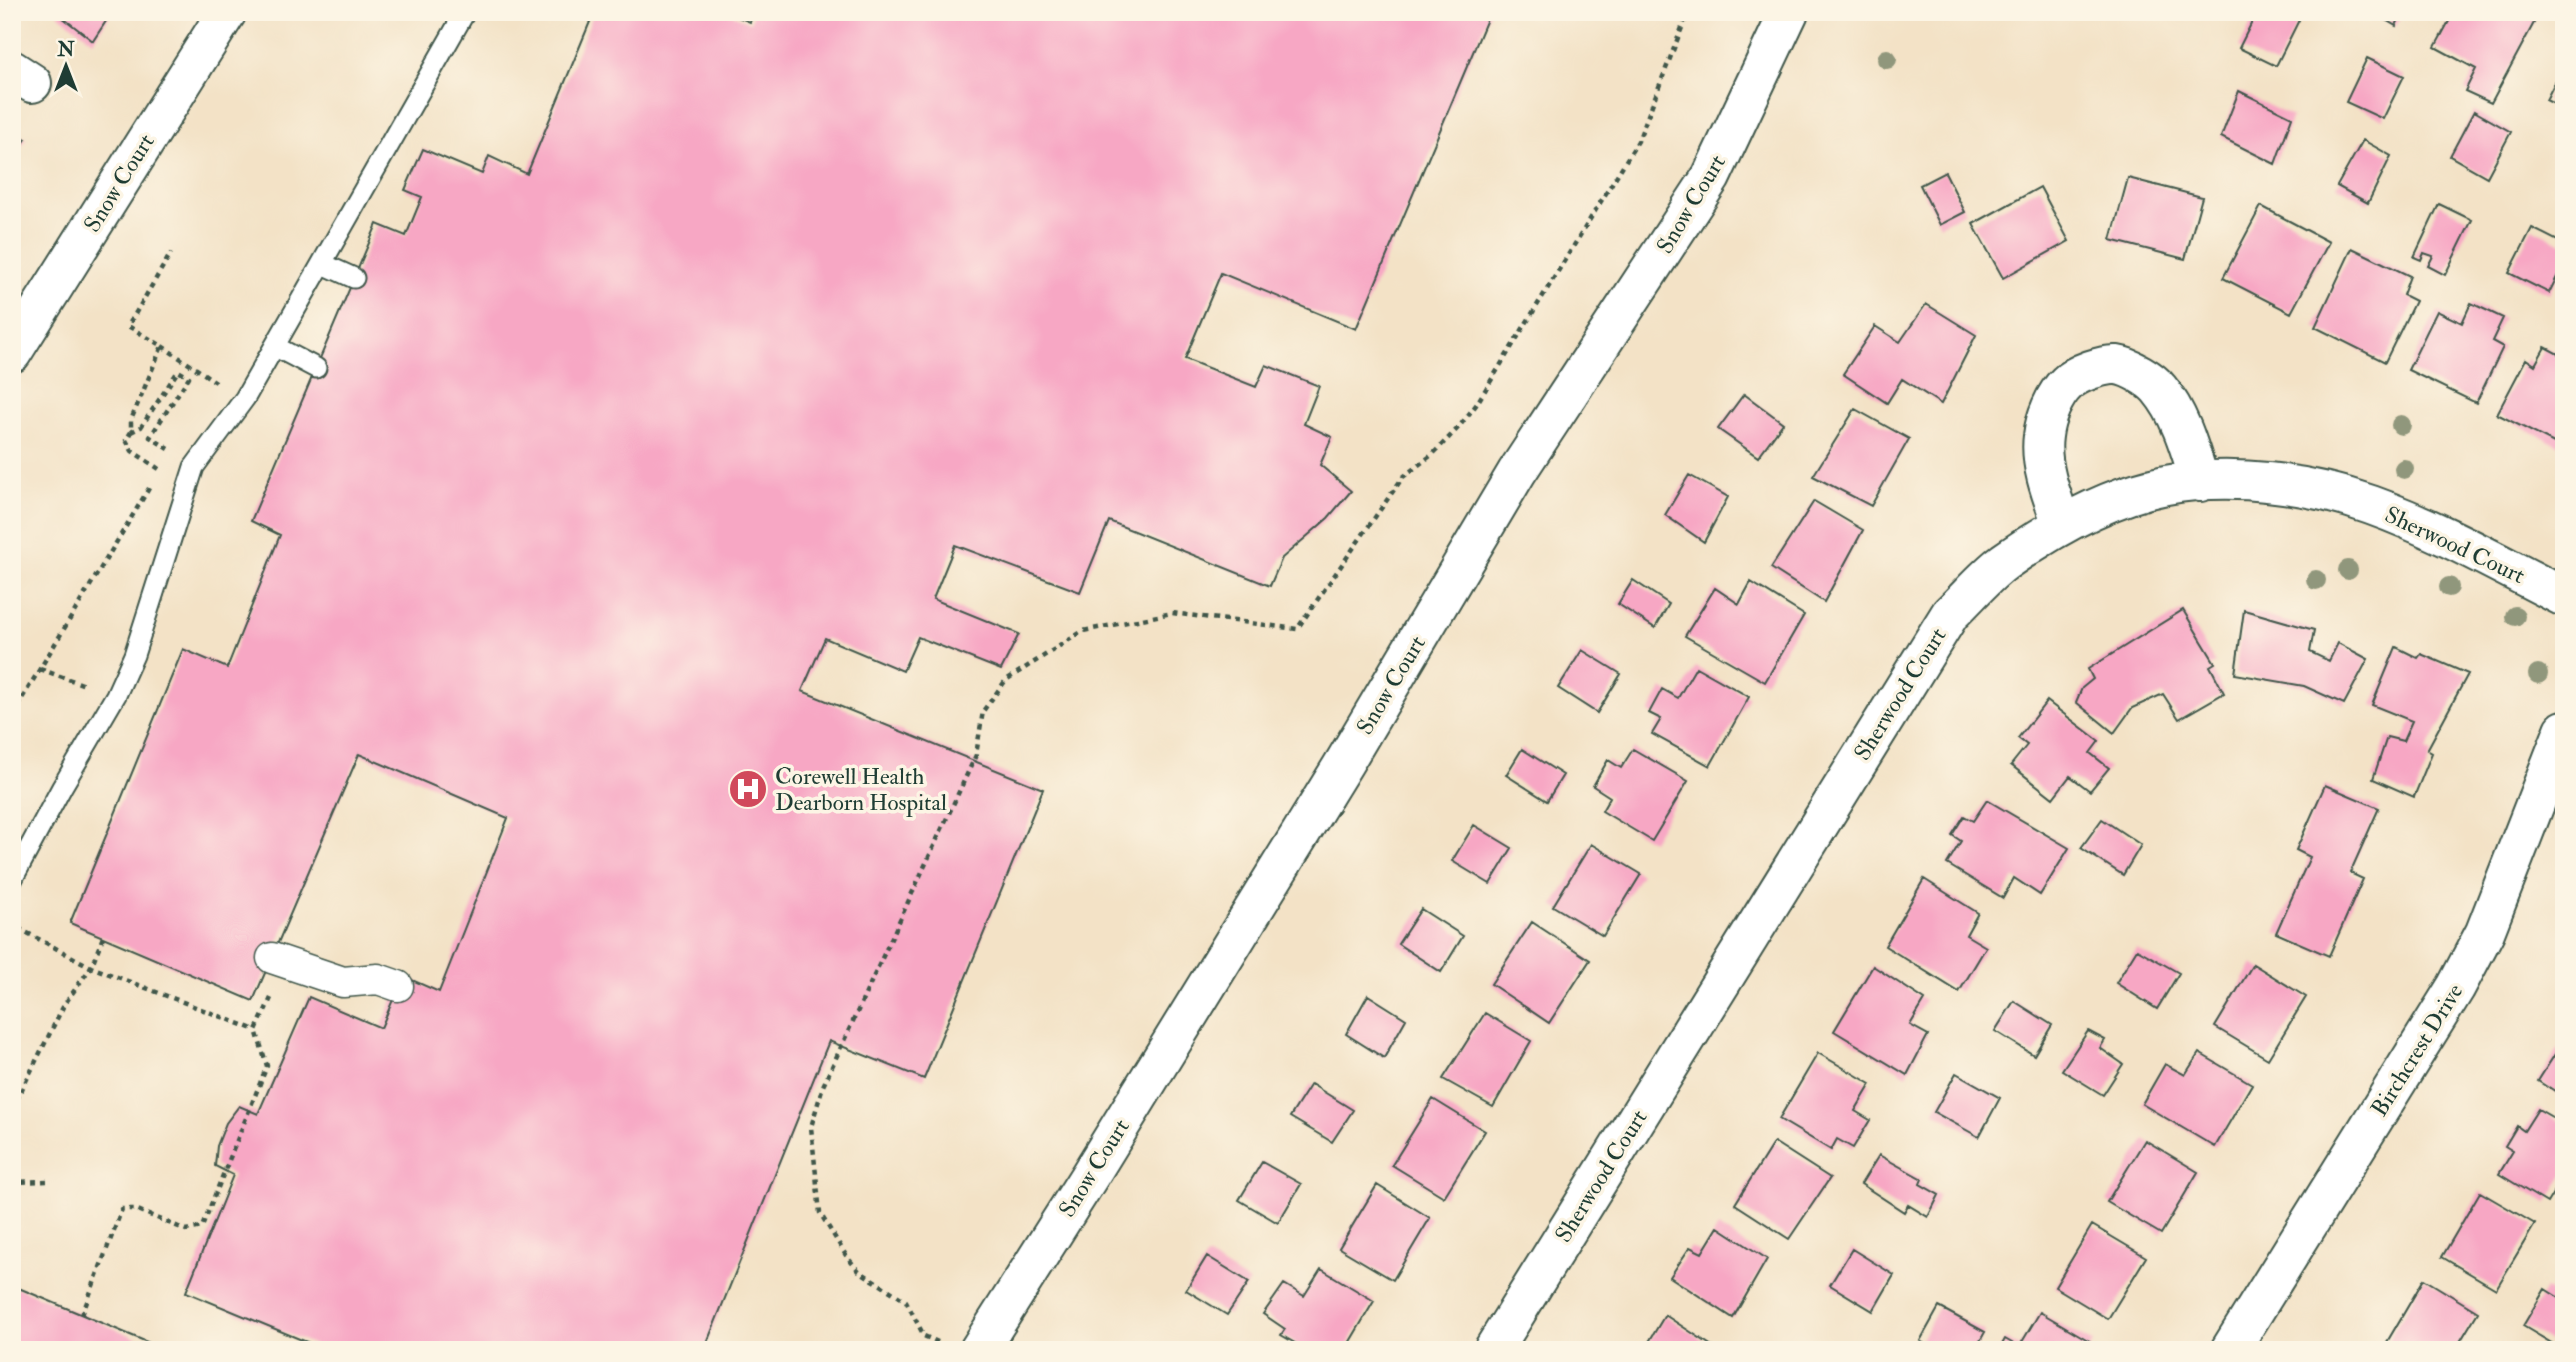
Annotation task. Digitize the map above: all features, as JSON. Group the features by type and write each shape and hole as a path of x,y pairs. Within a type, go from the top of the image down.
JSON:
{"street":[{"name":"Snow Court","path":"12,353 227,12"},
{"name":"Snow Court","path":"979,1350 1351,752 1517,472 1711,177 1788,12"},
{"path":"2062,524 2046,479 2043,436 2053,402 2068,382 2089,370 2117,365 2139,374 2158,387 2175,412 2200,482"},
{"name":"Sherwood Court","path":"1493,1350 1950,614 2001,564 2062,524 2127,496 2166,485 2240,481 2285,485 2371,505 2420,526 2564,597"},
{"name":"Birchcrest Drive","path":"2230,1350 2456,987 2485,932 2564,730"},
{"path":"280,960 343,982 378,979 398,986"}],"lane":[{"path":"12,880 116,695 134,654 194,467 245,398 276,347 465,12"},
{"path":"323,264 354,278"},
{"path":"276,347 316,368"}],"path":[{"path":"924,1336 906,1301 859,1270 820,1213 811,1127 823,1086 976,755 983,711 1006,680 1083,631 1171,613 1297,629 1403,477 1433,454 1476,405 1638,141 1688,12"},
{"path":"171,253 128,326 216,382 209,394"},
{"path":"131,432 131,420 162,346"},
{"path":"12,715 161,470 132,451 126,440 131,432 141,427 178,371 189,377 150,438 172,451"},
{"path":"40,669 116,695"},
{"path":"18,928 91,967 256,1030"},
{"path":"12,1109 64,1005 91,967 103,937"},
{"path":"82,1315 122,1209 135,1209 186,1230 202,1227 267,1066 256,1030 280,960"},
{"path":"12,1182 50,1181"}],"building":[{"path":"112,12 93,41 58,14"},
{"path":"594,12 726,12 750,22 754,12 1490,12 1356,329 1221,273 1185,359 1256,387 1266,365 1319,386 1304,424 1332,437 1320,465 1351,491 1328,518 1282,558 1270,586 1109,521 1080,592 955,545 933,599 1019,634 1001,670 918,637 903,671 825,638 802,691 1043,789 924,1079 829,1041 704,1350 326,1350 186,1292 233,1175 215,1166 217,1146 226,1123 239,1106 258,1114 309,997 381,1028 403,976 439,992 508,818 359,754 253,1001 70,923 183,649 227,668 280,535 251,521 377,224 406,236 422,197 405,190 423,149 482,174 489,156 527,174"},
{"path":"2257,12 2284,12 2299,20 2276,66 2239,48"},
{"path":"2372,12 2402,12 2396,26"},
{"path":"2454,12 2502,12 2510,16 2512,12 2525,12 2536,19 2491,103 2465,91 2476,69 2435,47"},
{"path":"2367,58 2404,76 2383,119 2346,102"},
{"path":"2564,64 2564,109 2546,100"},
{"path":"2239,91 2292,117 2275,164 2221,137"},
{"path":"2474,111 2511,132 2487,177 2450,156"},
{"path":"12,130 26,139 12,159"},
{"path":"2363,140 2391,156 2368,203 2337,186"},
{"path":"1945,172 1965,212 1940,225 1920,185"},
{"path":"2128,178 2202,197 2185,259 2111,240"},
{"path":"2040,187 2069,241 2003,278 1973,224"},
{"path":"2439,204 2472,220 2445,275 2428,266 2433,256 2424,253 2421,260 2414,257"},
{"path":"2261,206 2329,242 2291,313 2223,278"},
{"path":"2532,228 2564,244 2564,263 2549,293 2509,273"},
{"path":"2352,248 2410,276 2403,295 2415,301 2385,362 2315,327"},
{"path":"2471,303 2503,318 2492,341 2503,347 2476,403 2408,370 2437,311 2462,323"},
{"path":"1926,304 1976,335 1941,404 1902,379 1887,403 1843,374 1875,326 1900,342"},
{"path":"2545,347 2564,357 2564,367 2558,377 2564,380 2564,448 2497,414 2526,359 2535,365"},
{"path":"1744,394 1783,423 1758,457 1718,429"},
{"path":"1855,409 1909,439 1871,506 1813,476"},
{"path":"1689,475 1728,497 1704,542 1665,515"},
{"path":"1814,501 1863,530 1824,602 1771,568"},
{"path":"1633,580 1669,604 1655,628 1618,604"},
{"path":"1751,582 1804,615 1765,682 1685,636 1715,588 1739,604"},
{"path":"2183,610 2215,663 2210,666 2224,693 2179,719 2163,694 2132,708 2114,733 2076,702 2082,688 2093,679 2088,669"},
{"path":"2244,610 2314,630 2310,652 2329,661 2338,643 2368,659 2344,704 2304,686 2235,674"},
{"path":"2396,647 2418,658 2421,654 2468,674 2427,750 2432,753 2414,797 2373,779 2387,737 2403,741 2412,721 2372,705"},
{"path":"1582,650 1621,674 1597,713 1558,688"},
{"path":"1696,667 1749,697 1710,766 1652,734 1661,719 1649,713 1662,689 1678,698"},
{"path":"2047,701 2099,741 2090,753 2109,768 2090,791 2070,776 2053,798 2011,765 2027,745 2018,738"},
{"path":"1522,749 1563,775 1547,801 1506,775"},
{"path":"1633,749 1688,781 1652,841 1602,811 1610,797 1593,786 1608,760 1621,768"},
{"path":"2325,785 2379,808 2350,873 2363,879 2329,956 2276,933 2310,857 2296,850"},
{"path":"1987,800 2069,848 2040,895 2014,878 2003,898 1947,864 1961,841 1952,835 1964,816 1973,821"},
{"path":"2102,819 2141,845 2123,875 2081,848"},
{"path":"1474,825 1512,848 1490,884 1452,861"},
{"path":"1591,844 1641,874 1603,936 1553,906"},
{"path":"1924,879 1978,913 1966,935 1986,947 1959,992 1885,946"},
{"path":"1421,909 1463,936 1441,972 1398,944"},
{"path":"1532,922 1590,960 1549,1023 1491,984"},
{"path":"2137,949 2179,973 2157,1009 2116,983"},
{"path":"2253,964 2306,997 2268,1059 2215,1027"},
{"path":"1873,966 1925,1000 1910,1025 1928,1035 1907,1075 1834,1031"},
{"path":"1368,995 1406,1019 1384,1058 1346,1034"},
{"path":"2014,1001 2052,1025 2034,1055 1995,1031"},
{"path":"1485,1013 1531,1041 1493,1107 1443,1079"},
{"path":"2088,1031 2105,1040 2100,1048 2123,1064 2103,1095 2062,1070"},
{"path":"2564,1040 2564,1098 2538,1081"},
{"path":"1818,1053 1871,1084 1855,1111 1870,1120 1853,1148 1837,1139 1831,1150 1779,1119"},
{"path":"2199,1053 2252,1084 2215,1147 2142,1104 2165,1064 2185,1075"},
{"path":"1956,1073 2000,1098 1979,1137 1934,1112"},
{"path":"1311,1084 1353,1110 1332,1142 1290,1117"},
{"path":"1433,1099 1485,1131 1444,1197 1392,1165"},
{"path":"2538,1109 2564,1124 2564,1175 2547,1203 2499,1174 2513,1151 2505,1146 2517,1126 2524,1131"},
{"path":"2145,1140 2198,1172 2161,1234 2107,1202"},
{"path":"1774,1142 1830,1178 1789,1239 1735,1204"},
{"path":"1879,1155 1922,1179 1920,1184 1939,1195 1928,1217 1908,1205 1904,1212 1861,1184"},
{"path":"1262,1162 1301,1184 1278,1223 1239,1200"},
{"path":"1377,1185 1430,1218 1393,1280 1339,1248"},
{"path":"2480,1192 2535,1224 2496,1289 2442,1257"},
{"path":"2092,1225 2146,1257 2108,1319 2055,1287"},
{"path":"1718,1227 1767,1259 1733,1318 1670,1277 1690,1247 1702,1253"},
{"path":"1852,1249 1894,1275 1873,1311 1830,1285"},
{"path":"1207,1256 1249,1282 1227,1315 1186,1290"},
{"path":"1321,1269 1374,1301 1345,1350 1307,1350 1281,1335 1285,1329 1263,1314 1284,1284 1304,1296"},
{"path":"2424,1279 2478,1312 2455,1350 2400,1350 2387,1342"},
{"path":"12,1286 21,1289 166,1350 12,1350"},
{"path":"2545,1289 2564,1301 2564,1341 2560,1348 2523,1326"},
{"path":"1939,1307 1985,1332 1975,1350 1935,1350 1920,1341"},
{"path":"2040,1312 2093,1343 2089,1350 1999,1350 2005,1339 2019,1347"},
{"path":"1665,1315 1718,1350 1644,1350"}],"place":[{"name":"Corewell Health Dearborn Hospital","path":"748,789"}]}
